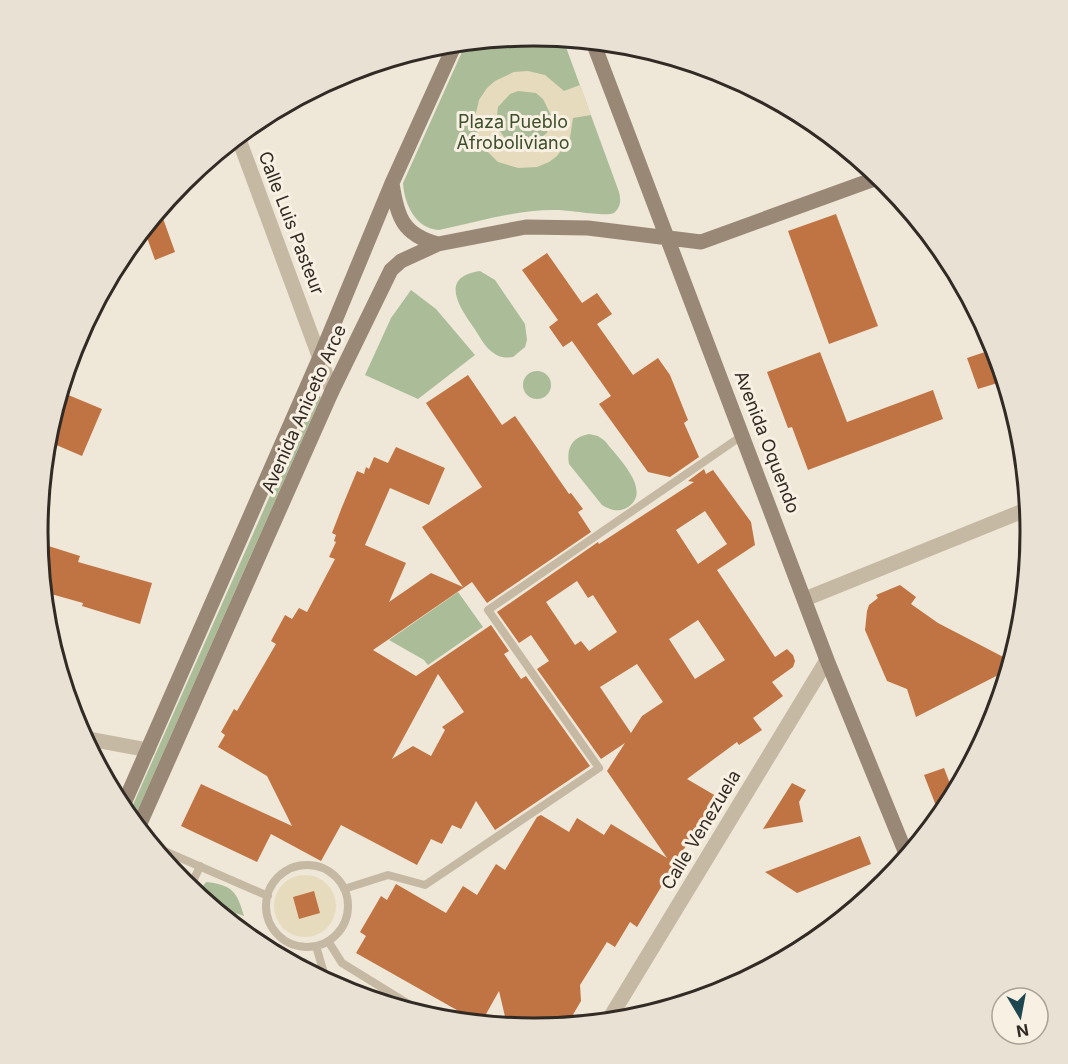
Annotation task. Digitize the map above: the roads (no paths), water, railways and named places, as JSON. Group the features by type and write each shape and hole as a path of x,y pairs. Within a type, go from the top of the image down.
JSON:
{"main road":[{"name":"Avenida Oquendo","path":"596,51 827,660 903,847"},
{"name":"Avenida Aniceto Arce","path":"127,797 320,357 392,183 450,54"},
{"name":"Avenida Aniceto Arce","path":"142,819 332,391 391,270 401,261 438,244 542,226 588,228 669,240 701,242 869,181"},
{"path":"392,183 395,204 401,221 424,241 438,244"}],"street":[{"name":"Calle Luis Pasteur","path":"241,145 332,391"},
{"path":"805,599 1019,513"},
{"name":"Calle Venezuela","path":"615,1010 827,660"},
{"path":"96,740 148,750"}],"lane":[{"path":"344,889 388,875 425,885 599,768 488,610 743,435"},
{"path":"170,853 268,896"},
{"path":"303,865 317,866 330,872 344,889 348,909 345,922 338,933 328,941 316,946 303,947 291,944 279,937 271,927 267,915 268,896 277,878 289,870 303,865"},
{"path":"194,878 200,866"},
{"path":"328,941 342,963 400,998"},
{"path":"316,946 323,969"}],"park label":[{"name":"Plaza Pueblo Afroboliviano","path":"513,132"}]}
